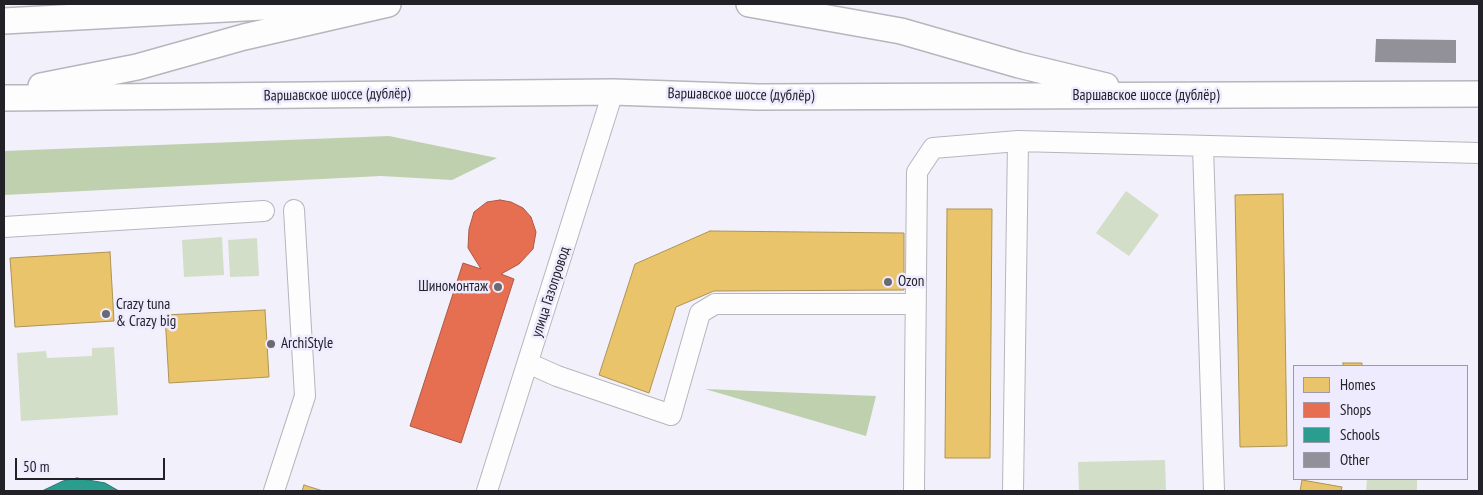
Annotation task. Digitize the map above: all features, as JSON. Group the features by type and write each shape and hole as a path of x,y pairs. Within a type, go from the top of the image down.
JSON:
{"main road":[{"path":"4,21 318,4"},
{"path":"4,94 137,67 244,37 388,4"},
{"path":"749,4 901,31 1019,65 1150,96"},
{"name":"Варшавское шоссе (дублёр)","path":"4,98 613,92 758,97 976,94 1150,96 1479,94"}],"street":[{"name":"улица Газопровод","path":"487,491 613,92"},
{"path":"1013,491 1018,141"},
{"path":"914,491 917,172 933,148 1018,141 1479,153"},
{"path":"1203,147 1214,491"},
{"path":"274,491 305,396 294,210"},
{"path":"4,227 264,212"},
{"path":"528,363 557,376 672,415 700,313 715,304 916,304"}],"green space":[{"path":"389,136 497,158 452,180 381,176 4,195 4,151"},
{"path":"1126,191 1159,215 1129,256 1096,233"},
{"path":"222,237 224,275 184,277 182,240"},
{"path":"257,238 259,276 230,277 228,240"},
{"path":"114,347 118,415 21,421 17,353 46,351 47,358 92,356 92,348"},
{"path":"705,389 876,396 866,436"},
{"path":"1165,460 1166,491 1079,491 1078,462"},
{"path":"1367,480 1417,480 1417,491 1366,491"}],"building: Homes":[{"path":"1283,194 1287,446 1240,447 1235,195"},
{"path":"947,209 992,209 990,458 945,458"},
{"path":"710,231 904,233 904,290 714,291 676,307 649,393 599,375 635,264"},
{"path":"110,252 114,321 15,327 10,258"},
{"path":"265,310 269,377 169,383 165,315"},
{"path":"1343,363 1362,363 1362,365 1343,365"},
{"path":"1302,480 1342,487 1341,491 1300,491"},
{"path":"304,485 323,491 302,491"}],"building: Shops":[{"path":"500,200 511,202 523,208 531,217 536,232 533,249 519,264 501,274 514,279 461,443 410,426 463,263 481,269 468,248 469,229 474,212 487,202"}],"building: Schools":[{"path":"77,478 105,483 119,491 42,491 63,481"}],"building: Other":[{"path":"1376,39 1456,40 1456,63 1375,62"}],"place":[{"name":"Ozon","path":"888,282"},
{"name":"Шиномонтаж","path":"498,287"},
{"name":"Crazy tuna & Crazy big","path":"106,314"},
{"name":"ArchiStyle","path":"271,344"}]}
